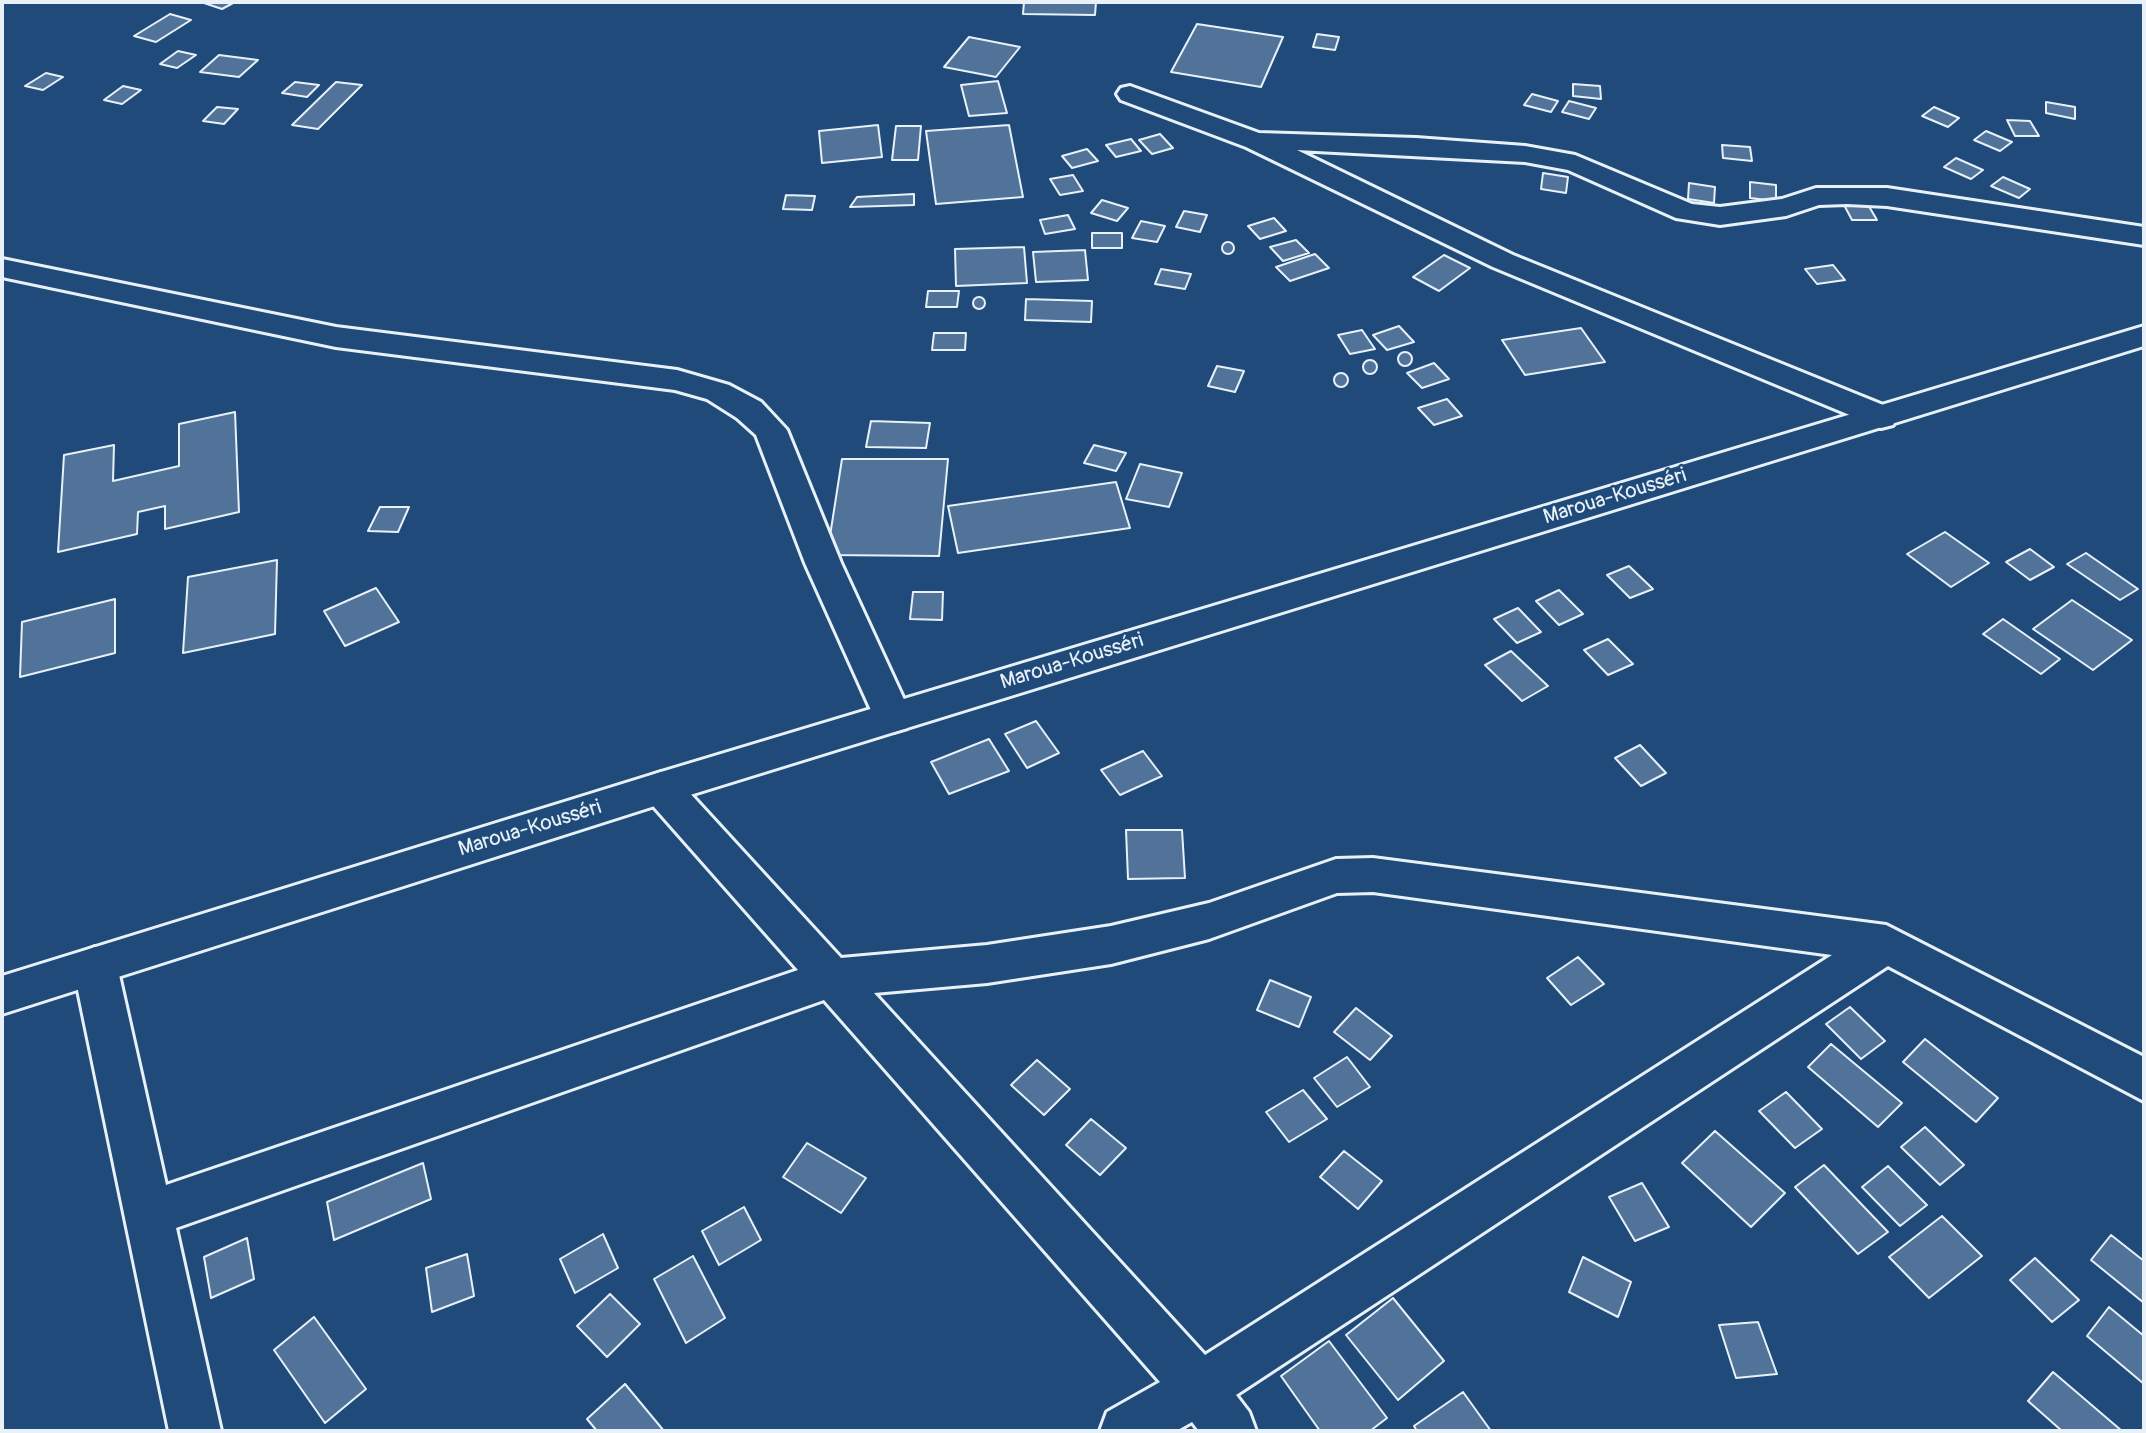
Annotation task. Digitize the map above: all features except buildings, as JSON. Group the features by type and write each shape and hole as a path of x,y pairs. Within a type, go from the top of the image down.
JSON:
{"main road":[{"path":"1130,94 1256,141 1503,261 1881,416"},
{"path":"1256,141 1416,146 1525,154 1575,163 1686,212 1720,216 1847,195 1887,197 2144,236"},
{"path":"2,268 336,337 677,380 718,392 749,410 771,430 823,563 893,717"},
{"name":"Maroua-Kousséri","path":"2,995 662,788 2144,336"},
{"path":"662,788 1200,1388 1230,1431"},
{"path":"148,1214 832,978 987,964 1111,945 1209,921 1336,876 1373,875 1886,944 2144,1080"},
{"path":"1126,1431 1200,1388 1886,944"},
{"path":"95,966 195,1431"}]}
